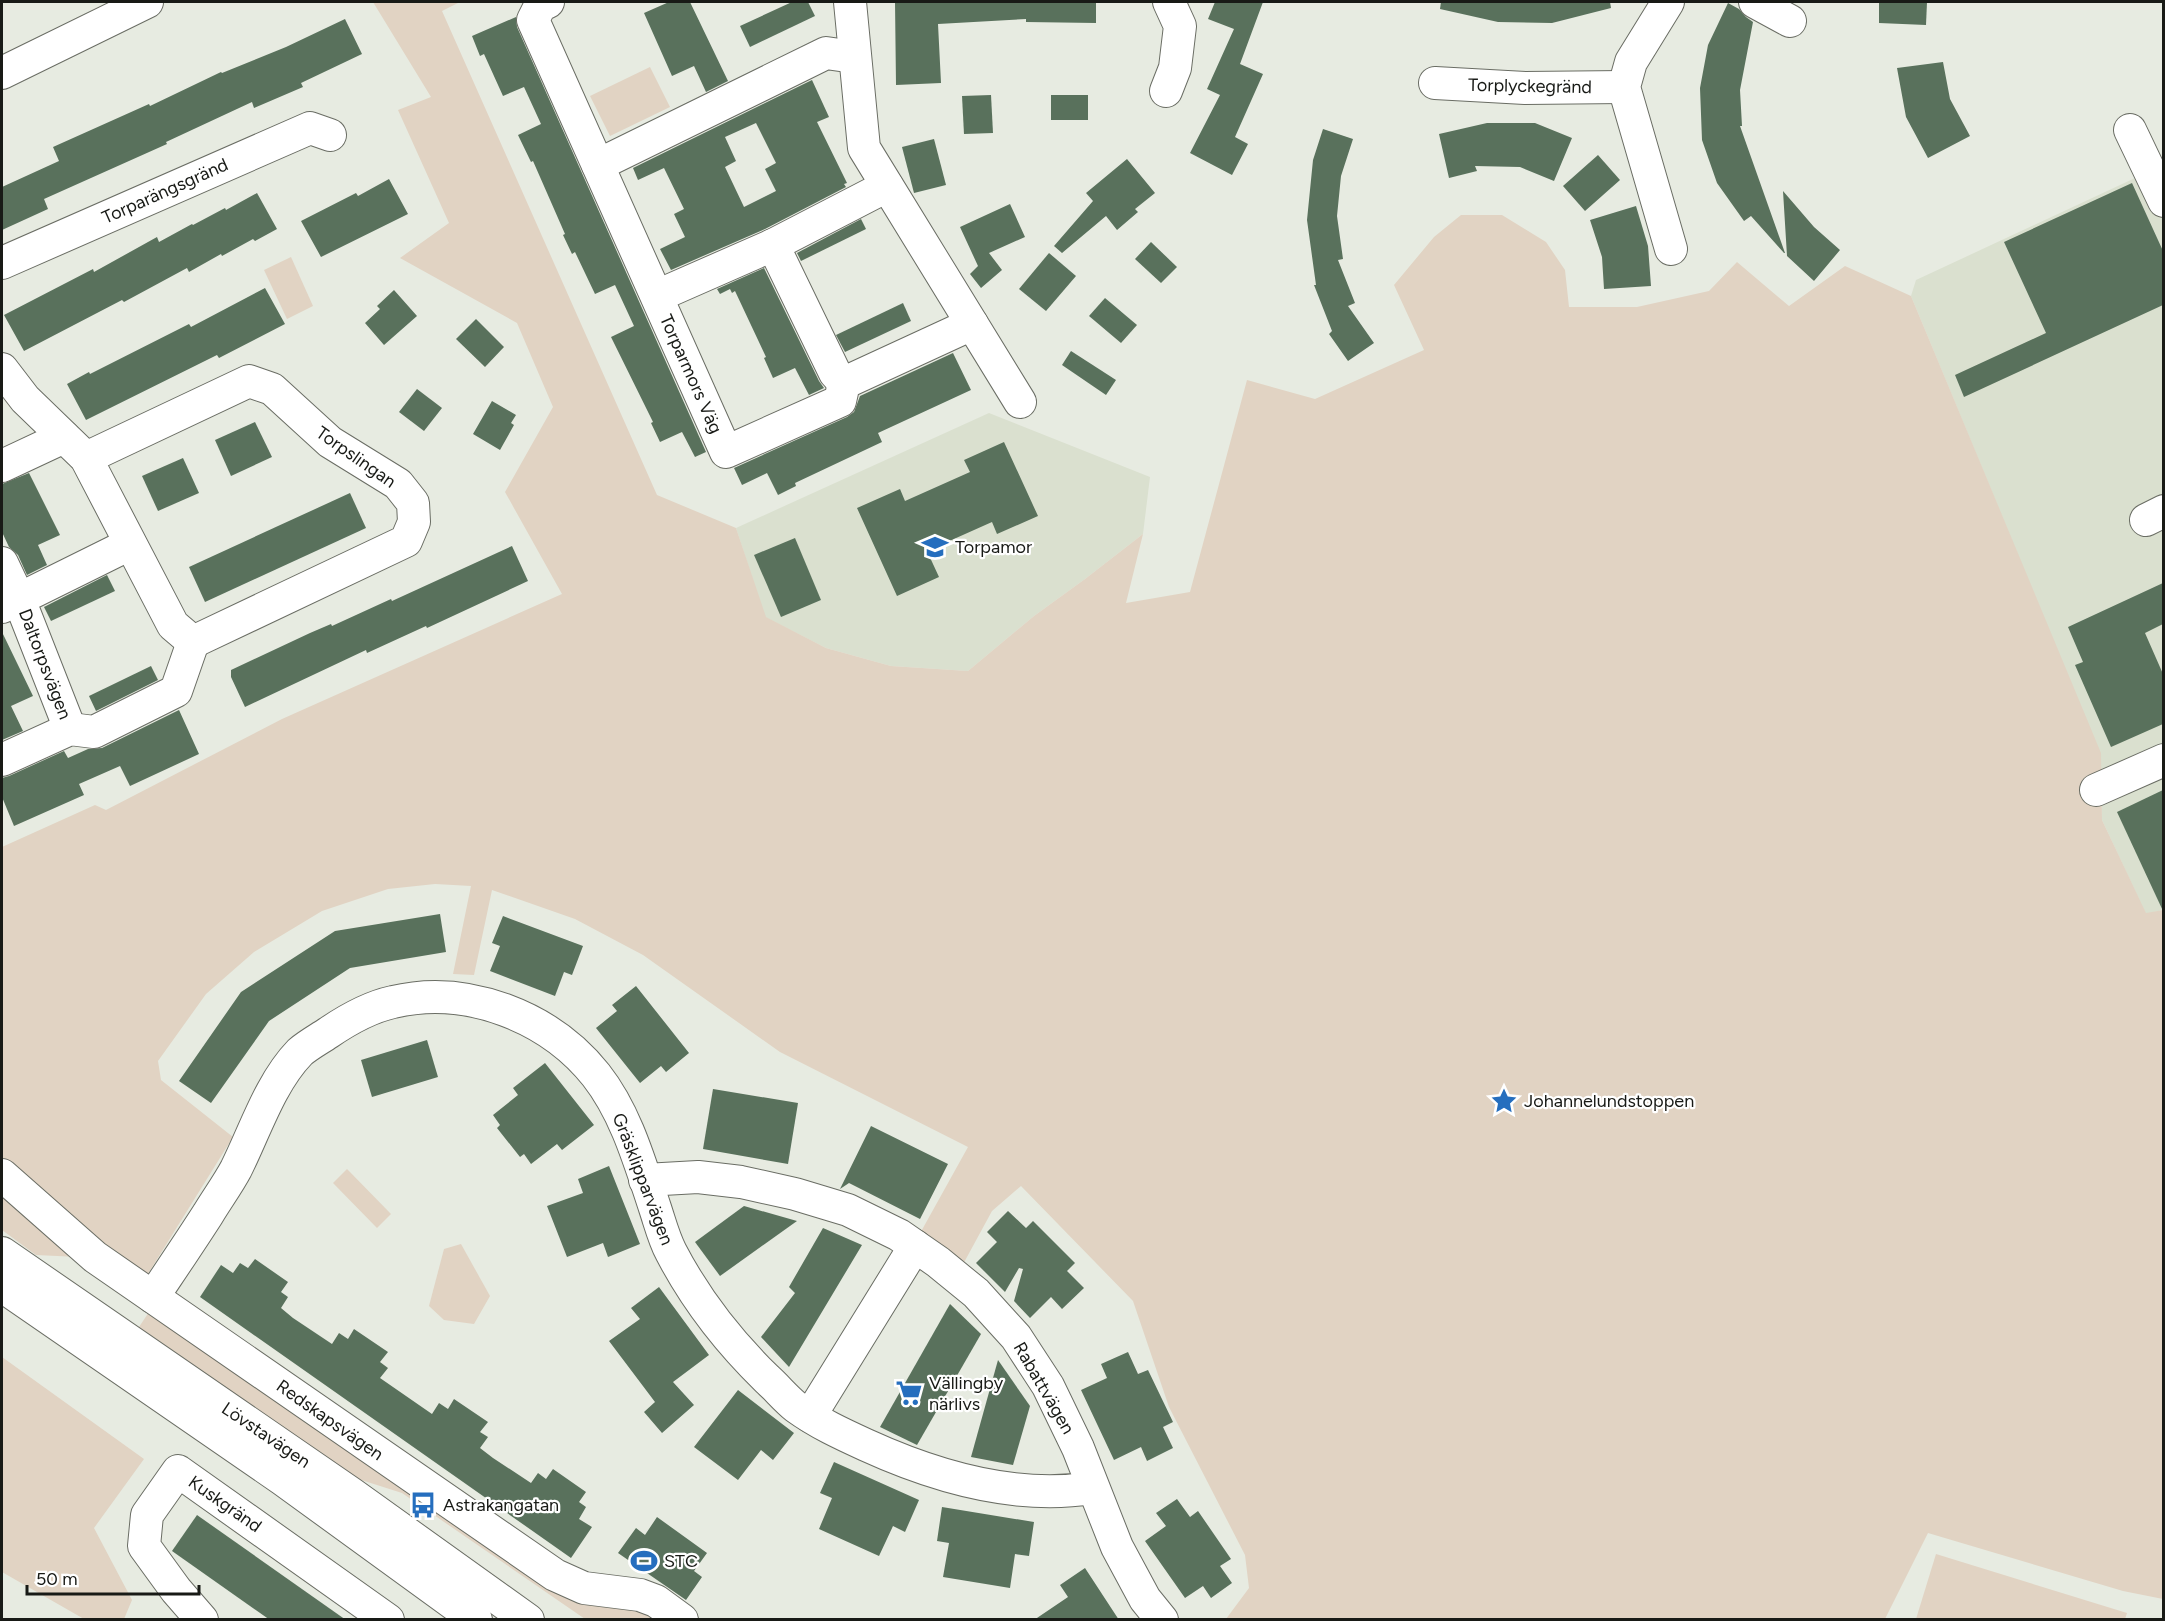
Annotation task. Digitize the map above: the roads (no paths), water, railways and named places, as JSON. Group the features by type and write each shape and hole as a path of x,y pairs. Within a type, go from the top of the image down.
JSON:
{"street":[{"path":"2,73 147,2"},
{"name":"Torparmors Väg","path":"548,2 540,6 533,20 726,452 840,401 844,383"},
{"path":"850,2 864,148 1020,402"},
{"path":"1166,91 1175,68 1180,26 1168,2"},
{"path":"1668,2 1631,62 1624,87 1671,249"},
{"path":"1755,2 1790,21"},
{"path":"598,165 826,53 854,57"},
{"name":"Torplyckegränd","path":"1435,83 1525,88 1624,87"},
{"name":"Torparängsgränd","path":"2,263 310,128 330,135"},
{"path":"2130,130 2163,201"},
{"name":"Torparmors Väg","path":"657,296 773,245 887,186"},
{"path":"773,245 835,373 844,383 972,324"},
{"path":"2,369 25,399 75,447 173,625 193,642"},
{"name":"Torpslingan","path":"75,447 249,381 272,389 330,442 398,484 413,503 414,522 406,541 193,642"},
{"path":"2,466 75,447"},
{"name":"Daltorpsvägen","path":"10,603 130,544"},
{"name":"Daltorpsvägen","path":"2,563 10,603 70,729"},
{"name":"Daltorpsvägen","path":"2,760 70,729 94,732 176,691 193,642"},
{"path":"2096,789 2163,760"},
{"name":"Gräsklipparvägen","path":"153,1297 235,1171 264,1107 279,1080 301,1051 338,1026 364,1012 392,1002 422,997 459,997 515,1015 547,1030 574,1050 595,1074 613,1100 630,1138 669,1250 706,1311 748,1361 794,1405 830,1429 893,1457 944,1474 1007,1489 1072,1491 1092,1488"},
{"name":"Redskapsvägen","path":"2,1175 95,1257 555,1575 584,1588 640,1595 656,1601 682,1620"},
{"name":"Rabattvägen","path":"645,1180 698,1177 741,1182 795,1194 848,1210 915,1245 976,1293 1016,1337 1048,1386 1078,1448 1117,1547 1145,1599 1162,1620"},
{"path":"810,1416 915,1245"},
{"name":"Lövstavägen","path":"2,1253 352,1494 528,1620"},
{"name":"Lövstavägen","path":"2,1286 282,1479 476,1620"},
{"name":"Kuskgränd","path":"202,1620 176,1590 144,1546 147,1515 178,1471 388,1620"}],"place":[{"name":"Torpamor","path":"935,547"},
{"name":"Johannelundstoppen","path":"1504,1101"},
{"name":"Vällingby närlivs","path":"909,1393"},
{"name":"Astrakangatan","path":"423,1505"},
{"name":"STC","path":"644,1561"}]}
